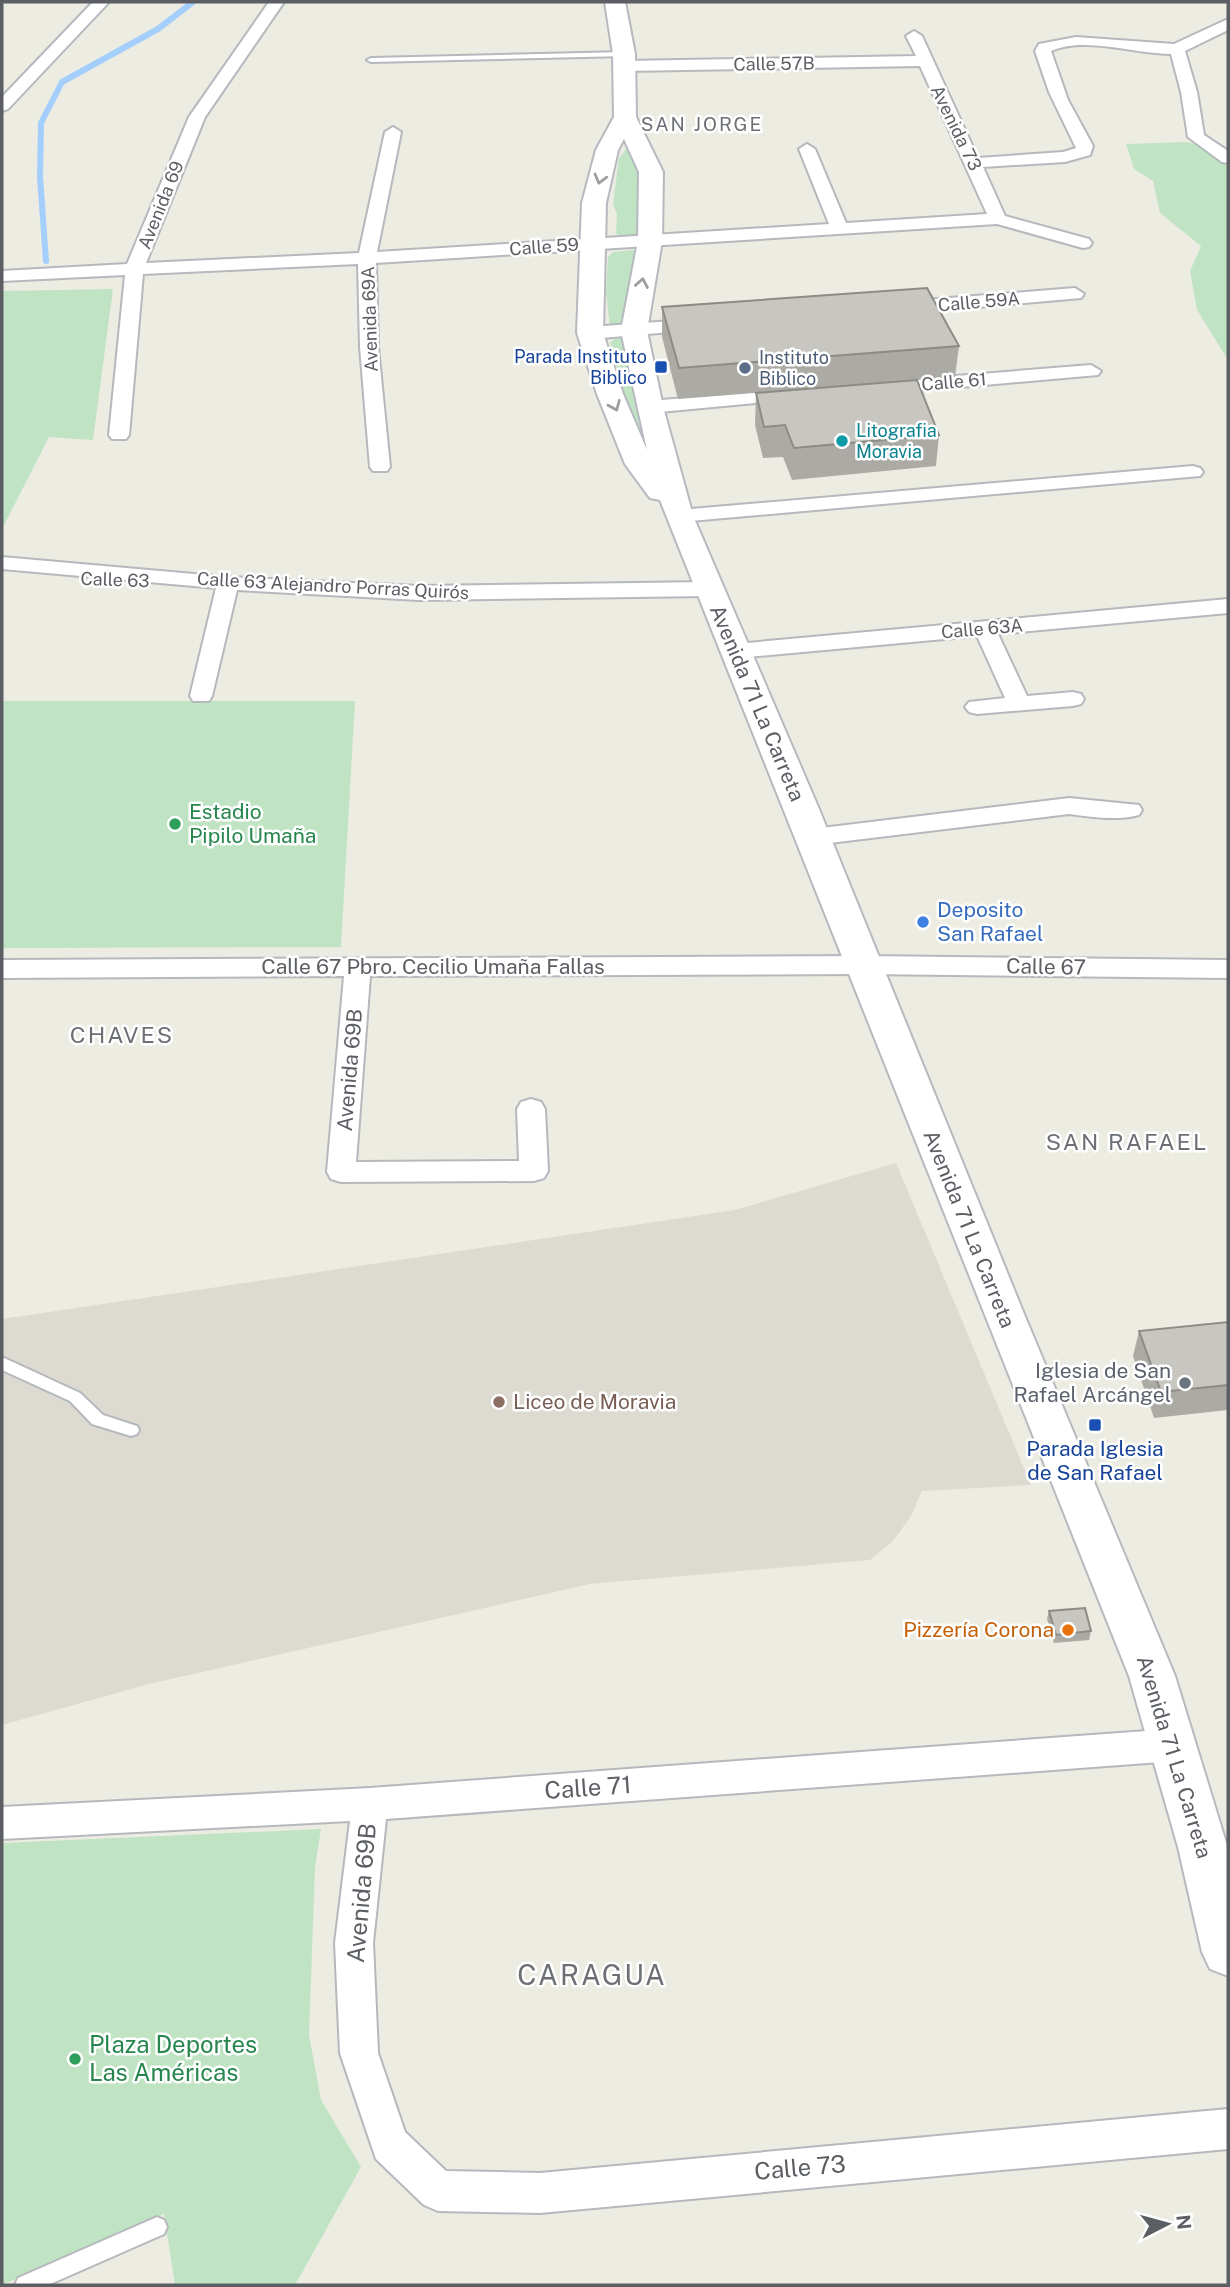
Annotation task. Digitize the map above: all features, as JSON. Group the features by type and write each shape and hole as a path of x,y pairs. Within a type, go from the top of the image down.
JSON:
{"street":[{"path":"2,106 101,2"},
{"name":"Avenida 69","path":"119,435 135,268 197,117 276,2"},
{"name":"Avenida 71 La Carreta","path":"615,2 624,60 625,117 651,172 650,241 634,331 649,407 679,516 813,837 1003,1314 1152,1676 1174,1745 1227,1939"},
{"path":"973,163 1065,157 1079,154 1085,146 1068,117 1050,76 1043,51 1045,47 1055,43 1075,43 1177,49 1228,24"},
{"name":"Avenida 73","path":"914,36 998,219"},
{"path":"1177,49 1189,92 1196,137 1228,158"},
{"name":"Calle 57B","path":"624,60 924,61"},
{"name":"Avenida 71 La Carreta","path":"625,117 607,150 594,203 590,333 610,394 639,464 679,516"},
{"name":"Avenida 69A","path":"380,467 369,347 367,258 393,132"},
{"path":"807,149 839,228"},
{"name":"Calle 59","path":"2,276 367,258 998,219 1083,243"},
{"name":"Calle 59A","path":"882,310 1075,294"},
{"path":"590,333 717,324"},
{"name":"Calle 61","path":"856,390 1091,371"},
{"path":"649,407 815,393"},
{"path":"679,516 1193,472"},
{"name":"Calle 63 Alejandro Porras Quirós","path":"2,563 228,583 419,593 708,589"},
{"name":"Calle 63","path":"2,576 228,583"},
{"path":"201,696 228,583"},
{"name":"Calle 63A","path":"736,651 1228,606"},
{"path":"985,629 1019,704"},
{"path":"977,707 1073,699"},
{"path":"813,837 1069,806 1107,811 1130,810"},
{"name":"Calle 67 Pbro. Cecilio Umaña Fallas","path":"2,969 864,965"},
{"name":"Calle 67","path":"864,965 1228,969"},
{"name":"Avenida 69B","path":"358,968 341,1172 534,1171 531,1109"},
{"name":"Calle 71","path":"2,1823 370,1804 1174,1745"},
{"name":"Avenida 69B","path":"370,1804 354,1943 359,2053 390,2145"},
{"name":"Calle 73","path":"390,2145 438,2191 540,2193 1228,2129"}],"lane":[{"path":"371,60 624,60"},
{"path":"2,1363 75,1397 98,1420 131,1430"},
{"path":"25,2285 157,2227"}],"shaded area":[{"name":"Liceo de Moravia","path":"896,1163 1031,1485 922,1491 911,1516 893,1541 870,1560 590,1584 149,1684 2,1725 2,1319 735,1210"}],"green space":[{"path":"1185,142 1228,150 1228,360 1197,310 1190,271 1201,246 1160,213 1153,181 1134,169 1126,144"},
{"path":"629,145 641,159 639,237 622,238 616,233 617,214 613,204 619,158"},
{"path":"635,250 639,253 628,329 610,328 606,292 608,257 613,252"},
{"path":"113,289 93,440 49,437 2,529 2,291"},
{"path":"623,337 648,445 639,443 610,343"},
{"name":"Estadio Pipilo Umaña","path":"2,701 355,701 341,947 2,948"},
{"path":"321,1829 315,1868 309,2035 321,2100 361,2167 295,2285 175,2285 164,2214 2,2285 2,1843"}],"building":[{"path":"927,288 959,346 679,368 662,307"},
{"path":"917,380 939,435 794,448 785,425 764,427 756,393"},
{"path":"1228,1322 1228,1385 1161,1392 1139,1331"},
{"path":"1085,1608 1091,1631 1056,1635 1049,1611"}],"waterway":[{"path":"46,261 40,177 41,123 62,82 158,29 193,2"}],"place":[{"name":"Parada Instituto Biblico","path":"661,367"},
{"name":"Instituto Biblico","path":"745,368"},
{"name":"Litografia Moravia","path":"842,441"},
{"name":"Estadio Pipilo Umaña","path":"175,824"},
{"name":"Deposito San Rafael","path":"923,922"},
{"name":"Iglesia de San Rafael Arcángel","path":"1185,1383"},
{"name":"Liceo de Moravia","path":"499,1402"},
{"name":"Parada Iglesia de San Rafael","path":"1095,1425"},
{"name":"Pizzería Corona","path":"1068,1630"},
{"name":"Plaza Deportes Las Américas","path":"75,2059"}],"district":[{"name":"SAN JORGE","path":"702,124"},
{"name":"CHAVES","path":"122,1035"},
{"name":"SAN RAFAEL","path":"1127,1142"},
{"name":"CARAGUA","path":"592,1975"}]}
